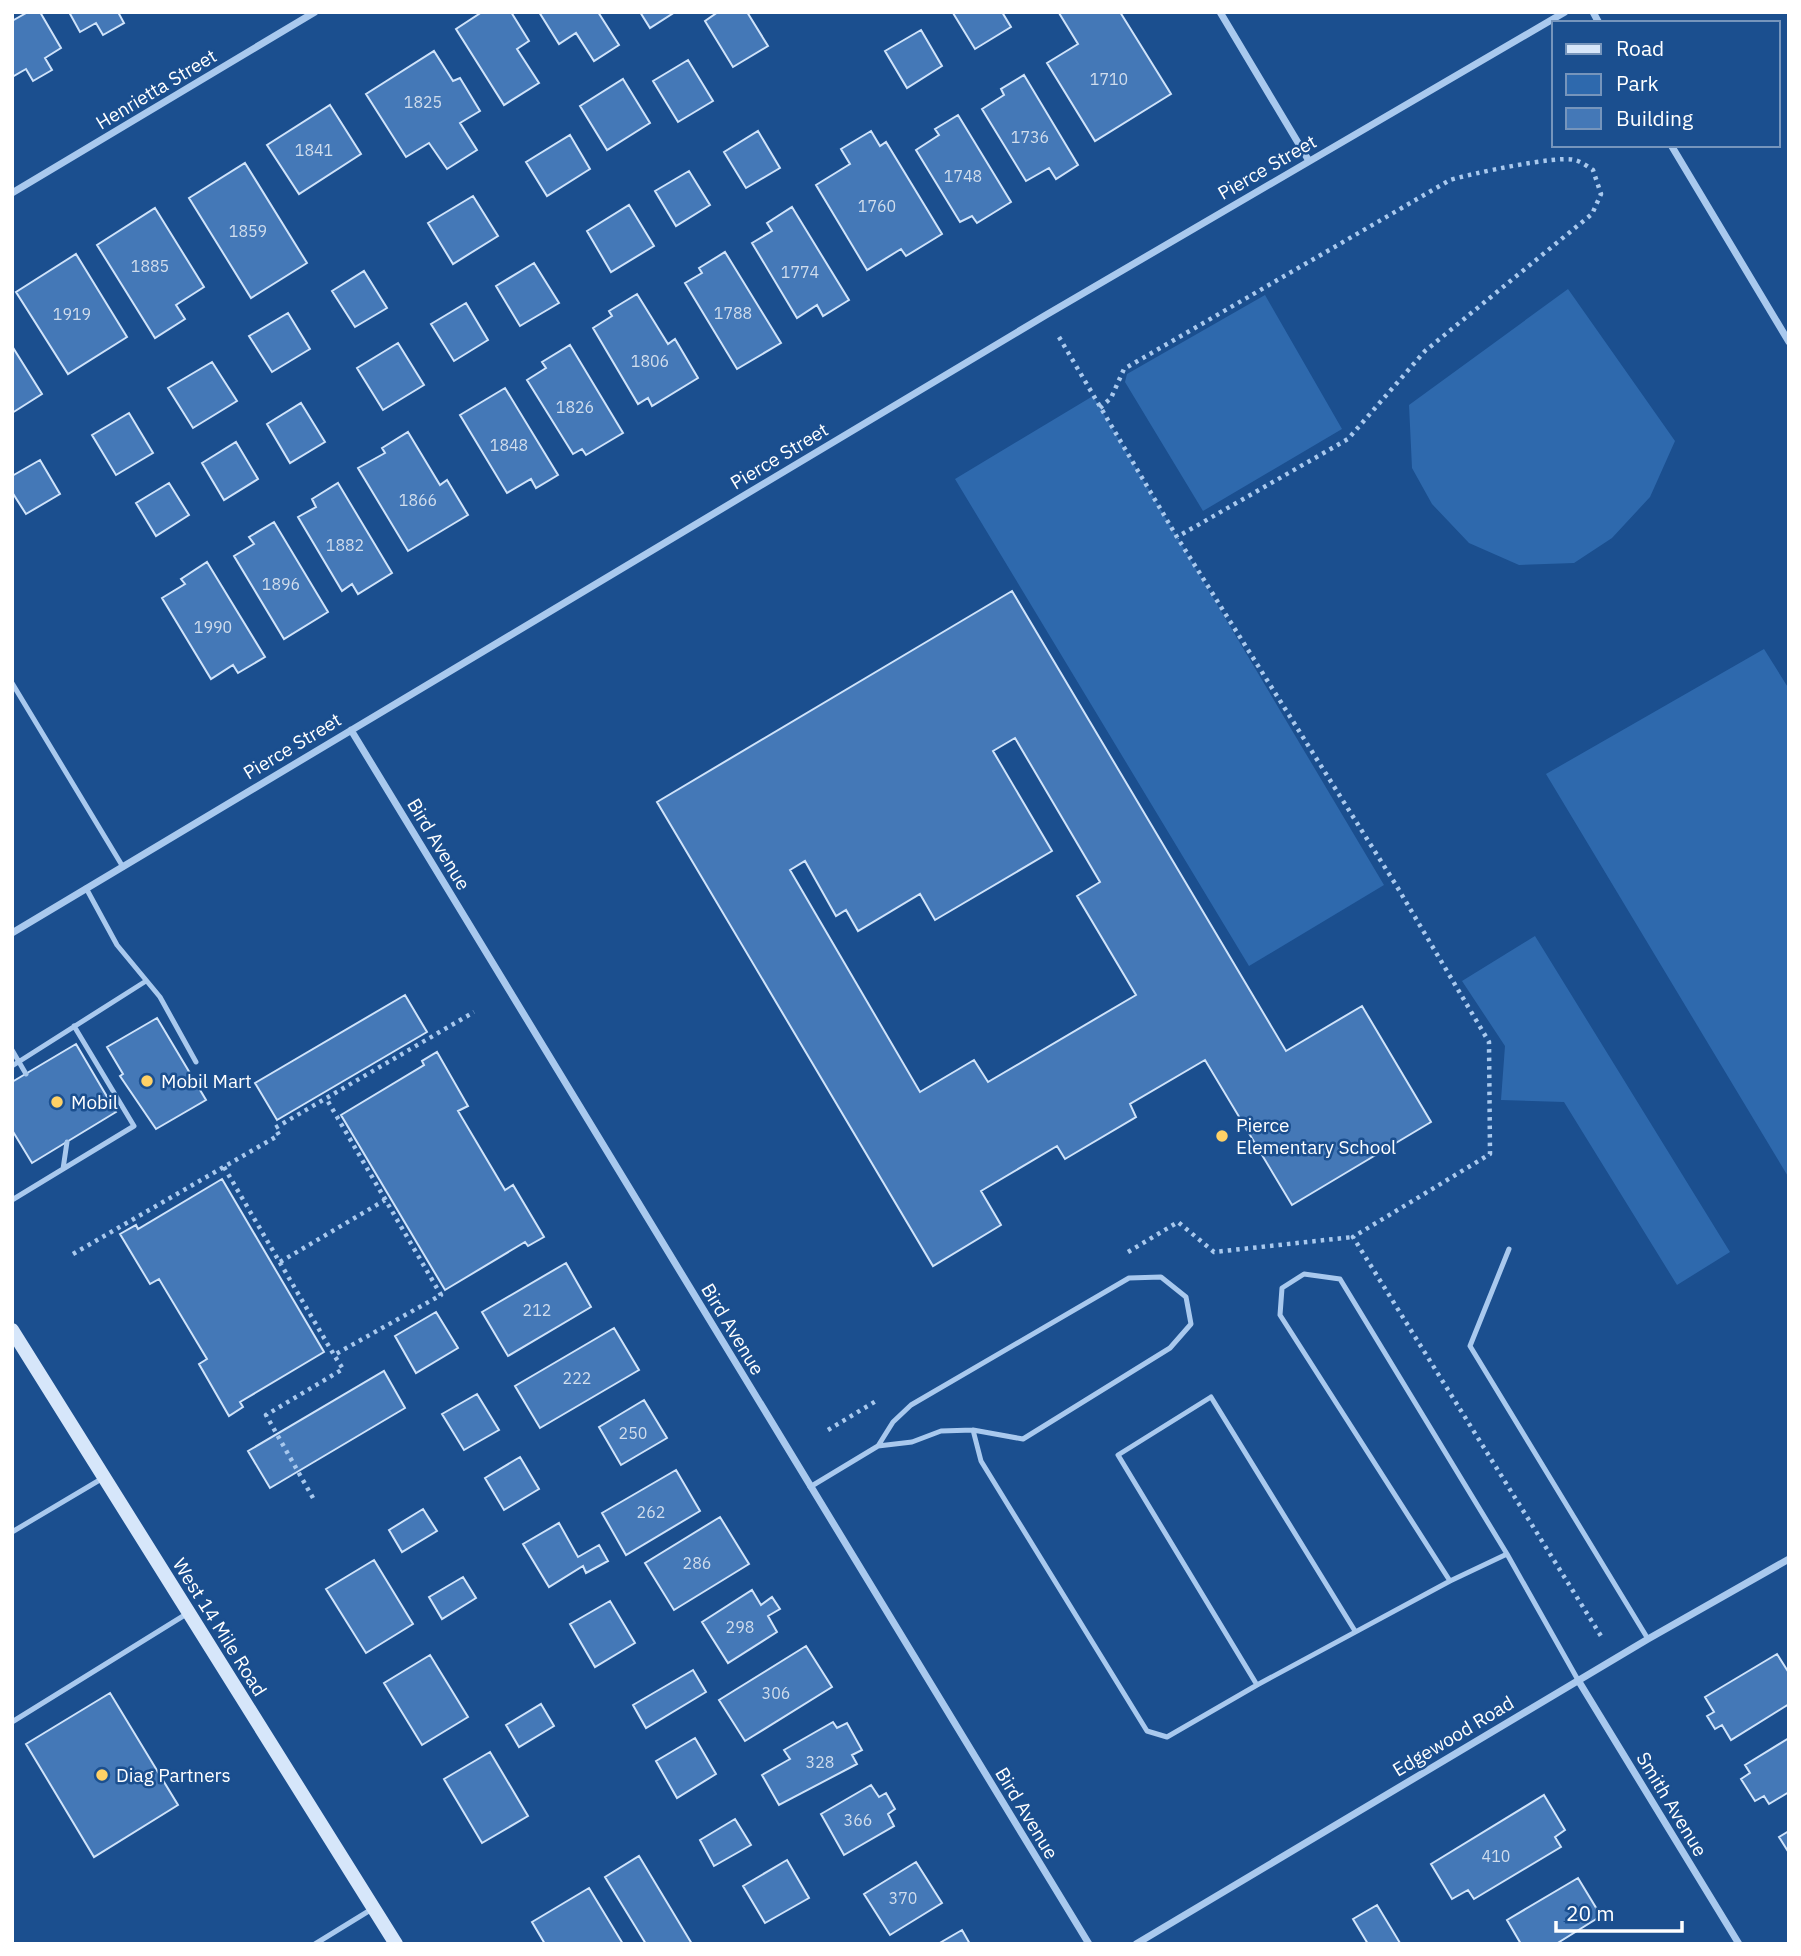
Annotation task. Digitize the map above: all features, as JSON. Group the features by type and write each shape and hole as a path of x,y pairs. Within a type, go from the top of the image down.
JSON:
{"main road":[{"name":"West 14 Mile Road","path":"12,1330 396,1944"}],"street":[{"name":"Henrietta Street","path":"12,193 315,12"},
{"path":"1220,12 1308,161"},
{"name":"Pierce Street","path":"12,933 1046,316 1564,12"},
{"path":"1672,147 1789,342"},
{"name":"Bird Avenue","path":"351,730 1089,1944"},
{"name":"Edgewood Road","path":"1136,1944 1578,1680 1789,1559"},
{"name":"Smith Avenue","path":"1578,1680 1739,1944"}],"lane":[{"path":"12,683 123,867"},
{"path":"86,888 117,945 160,997 196,1062"},
{"path":"12,1066 146,981"},
{"path":"12,1200 134,1126 74,1026"},
{"path":"12,1050 26,1074"},
{"path":"63,1169 67,1142"},
{"path":"1509,1249 1471,1346 1648,1639"},
{"path":"1450,1581 1280,1315 1282,1288 1304,1274 1340,1279 1507,1553 1578,1680"},
{"path":"810,1487 878,1446 912,1442 941,1431 973,1430 1023,1439 1170,1348 1191,1324 1186,1297 1161,1277 1129,1278 911,1405 893,1422 878,1446"},
{"path":"1257,1685 1118,1455 1211,1397 1355,1631"},
{"path":"973,1430 981,1461 1147,1731 1167,1737 1355,1631 1507,1553"},
{"path":"12,1532 103,1478"},
{"path":"12,1722 189,1612"},
{"path":"315,1944 373,1908"}],"path":[{"path":"1100,408 1111,398 1124,369 1450,180 1474,173 1558,159 1575,160 1593,170 1601,194 1592,214 1425,351 1348,439 1177,537"},
{"path":"1046,316 1177,537 1396,885 1489,1042 1490,1154 1353,1237 1601,1636"},
{"path":"73,1254 279,1135 275,1128 474,1012"},
{"path":"326,1098 441,1295 334,1355"},
{"path":"224,1167 343,1369 267,1415 313,1498"},
{"path":"280,1262 385,1200"}],"green space":[{"path":"1568,289 1675,441 1650,497 1612,538 1574,563 1519,565 1469,543 1432,504 1412,468 1409,405"},
{"path":"1265,295 1342,429 1203,511 1125,382 1127,374"},
{"path":"1093,396 1384,885 1249,966 955,479"},
{"path":"1764,649 1789,689 1789,1178 1546,774"},
{"path":"1535,936 1730,1252 1677,1285 1564,1102 1501,1100 1505,1046 1462,981"}],"building":[{"path":"28,12 40,12 61,48 45,58 52,70 33,81 26,69 12,77 12,21"},
{"path":"69,12 118,12 124,23 103,35 96,23 80,32"},
{"path":"482,12 511,12 529,41 517,49 539,83 504,105 456,29"},
{"path":"539,12 598,12 619,45 594,61 576,33 559,44"},
{"path":"640,12 675,12 650,28"},
{"path":"718,12 747,12 768,46 733,67 705,21"},
{"path":"1002,12 1011,27 975,49 953,13"},
{"path":"1120,12 1171,94 1095,141 1047,63 1078,44 1059,13"},
{"path":"921,30 942,66 907,88 885,51"},
{"path":"434,51 453,81 460,78 480,111 460,123 477,150 447,169 429,143 406,157 366,94"},
{"path":"688,60 713,101 678,122 653,81"},
{"path":"1024,75 1078,165 1056,179 1049,168 1026,181 982,109 1004,95 1001,89"},
{"path":"623,79 650,123 607,150 580,106"},
{"path":"330,105 361,154 299,194 267,145"},
{"path":"958,115 1011,202 977,223 972,216 960,222 916,150 939,135 935,129"},
{"path":"758,131 780,168 746,188 724,152"},
{"path":"871,131 880,146 886,142 942,234 906,256 901,249 867,270 816,185 850,164 841,149"},
{"path":"570,135 590,169 547,196 526,162"},
{"path":"245,163 307,263 251,298 189,198"},
{"path":"689,171 710,205 676,226 655,191"},
{"path":"473,196 498,236 453,264 428,223"},
{"path":"629,205 654,246 611,272 587,231"},
{"path":"792,207 849,300 823,316 817,305 797,318 752,243 772,231 767,223"},
{"path":"155,208 204,287 176,305 185,319 155,338 97,245"},
{"path":"725,252 781,343 737,369 685,283 702,273 699,268"},
{"path":"76,254 127,337 68,374 16,292"},
{"path":"534,263 559,303 520,326 496,286"},
{"path":"364,271 387,308 355,327 332,291"},
{"path":"637,294 668,344 675,339 698,378 652,406 648,398 638,404 593,328 612,316 609,311"},
{"path":"466,303 488,340 454,361 431,324"},
{"path":"288,313 310,349 272,372 249,336"},
{"path":"398,343 424,385 383,410 357,368"},
{"path":"570,345 623,433 586,455 582,449 573,454 527,380 546,368 542,362"},
{"path":"12,346 42,394 12,413"},
{"path":"212,362 237,401 193,428 168,388"},
{"path":"505,388 558,475 536,488 531,479 507,493 460,415"},
{"path":"301,403 325,442 290,463 267,424"},
{"path":"129,413 153,453 116,475 92,435"},
{"path":"408,432 440,485 447,480 468,515 408,551 358,468 385,453 382,448"},
{"path":"236,442 258,479 224,500 202,463"},
{"path":"40,460 60,494 26,514 12,492 12,476"},
{"path":"169,483 189,515 156,536 136,503"},
{"path":"338,483 392,573 358,594 352,584 342,591 298,517 316,507 312,499"},
{"path":"274,522 328,612 284,639 234,556 254,544 249,537"},
{"path":"207,562 265,657 238,673 233,665 211,679 162,598 185,584 181,579"},
{"path":"1012,591 1286,1051 1362,1006 1431,1122 1292,1205 1205,1060 1130,1104 1136,1117 1065,1159 1057,1146 981,1191 1001,1225 933,1266 657,802","holes":["1015,738 1100,882 1077,896 1136,995 988,1082 974,1060 920,1092 790,870 805,861 836,916 846,910 858,931 920,894 935,920 1052,851 993,751"]},
{"path":"405,995 427,1032 277,1120 255,1083"},
{"path":"157,1018 206,1100 156,1129 120,1076 123,1074 107,1047"},
{"path":"76,1044 116,1112 32,1163 12,1130 12,1082"},
{"path":"437,1052 468,1106 458,1111 505,1190 513,1185 544,1237 528,1246 525,1242 445,1290 341,1115 424,1065 422,1061"},
{"path":"222,1179 324,1352 240,1402 243,1407 229,1416 199,1364 207,1359 159,1279 150,1284 120,1234 136,1225 138,1229"},
{"path":"566,1263 591,1307 508,1356 482,1312"},
{"path":"436,1312 458,1348 416,1373 395,1336"},
{"path":"614,1328 639,1370 540,1428 515,1386"},
{"path":"384,1371 405,1408 270,1488 248,1451"},
{"path":"477,1394 499,1430 464,1450 442,1414"},
{"path":"644,1400 667,1438 621,1465 599,1427"},
{"path":"520,1457 539,1489 504,1510 485,1478"},
{"path":"676,1470 700,1511 626,1555 602,1513"},
{"path":"423,1509 437,1531 402,1552 389,1530"},
{"path":"720,1517 749,1564 674,1610 645,1563"},
{"path":"559,1523 578,1557 599,1545 608,1561 586,1573 583,1566 549,1587 523,1544"},
{"path":"374,1560 413,1624 366,1653 326,1589"},
{"path":"463,1577 476,1598 442,1619 429,1597"},
{"path":"752,1590 761,1605 772,1597 780,1609 768,1616 777,1632 728,1663 702,1622"},
{"path":"610,1601 635,1643 595,1667 570,1624"},
{"path":"806,1646 832,1687 745,1741 719,1700"},
{"path":"1777,1654 1789,1673 1789,1704 1731,1740 1722,1725 1715,1729 1707,1716 1714,1712 1705,1697"},
{"path":"430,1655 468,1717 422,1745 384,1683"},
{"path":"693,1670 706,1692 646,1728 633,1705"},
{"name":"Diag Partners","path":"110,1693 178,1805 94,1857 26,1744"},
{"path":"541,1704 554,1726 519,1747 506,1725"},
{"path":"833,1722 837,1728 847,1723 862,1750 852,1755 857,1764 779,1805 762,1775 790,1759 784,1750"},
{"path":"695,1738 716,1774 677,1798 656,1761"},
{"path":"1789,1738 1789,1792 1769,1804 1764,1796 1755,1801 1741,1779 1750,1773 1745,1765"},
{"path":"490,1752 528,1816 482,1843 444,1779"},
{"path":"871,1785 879,1797 886,1793 895,1809 888,1814 894,1826 844,1855 821,1814"},
{"path":"1544,1795 1565,1830 1555,1837 1561,1847 1474,1899 1468,1890 1452,1899 1431,1864"},
{"path":"735,1819 751,1845 714,1866 700,1840"},
{"path":"1789,1831 1789,1853 1779,1837"},
{"path":"639,1856 692,1944 646,1944 605,1877"},
{"path":"787,1860 809,1898 765,1923 743,1886"},
{"path":"916,1862 942,1903 890,1935 864,1894"},
{"path":"1578,1878 1601,1916 1556,1944 1521,1944 1507,1920"},
{"path":"589,1888 623,1944 545,1944 532,1922"},
{"path":"1377,1905 1400,1943 1368,1944 1353,1919"},
{"path":"962,1930 970,1944 938,1944"}],"place":[{"name":"Mobil Mart","path":"147,1081"},
{"name":"Mobil","path":"57,1102"},
{"name":"Pierce Elementary School","path":"1222,1136"},
{"name":"Diag Partners","path":"102,1775"}]}
